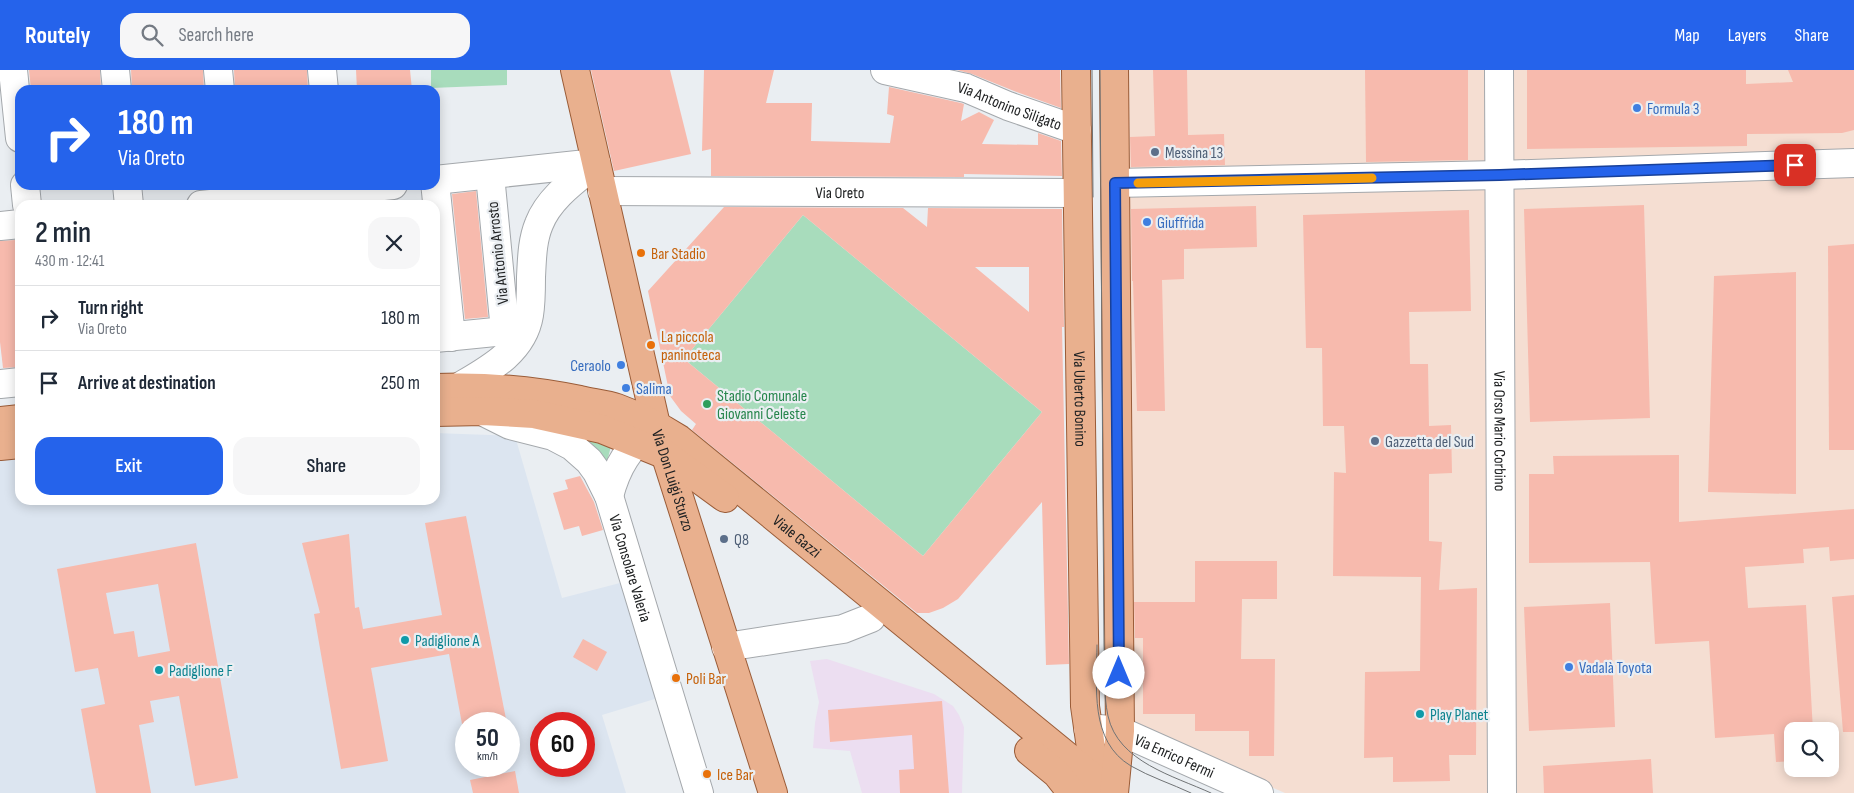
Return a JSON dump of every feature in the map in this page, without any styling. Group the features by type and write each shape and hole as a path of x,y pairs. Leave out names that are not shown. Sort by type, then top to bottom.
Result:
{"main road":[{"path":"575,70 596,163"},
{"name":"Via Uberto Bonino","path":"1076,70 1086,706 1088,728 1107,785"},
{"path":"1107,785 1120,731 1114,70"},
{"name":"Via Don Luigi Sturzo","path":"596,163 656,425 773,793"},
{"name":"Viale Gazzi","path":"447,388 533,392 616,408 656,425 686,443 1032,728 1107,785"},
{"name":"Viale Gazzi","path":"440,412 483,411 534,414 562,419 602,429 666,456 736,507 871,618 1065,784 1107,785"},
{"path":"0,421 15,420"},
{"path":"0,446 15,444"},
{"path":"1032,728 1058,733 1088,728"}],"street":[{"path":"13,70 15,89"},
{"path":"115,70 116,85"},
{"path":"218,70 220,85"},
{"path":"322,70 324,85"},
{"name":"Via Antonino Siligato","path":"885,70 966,88 1008,106 1076,130"},
{"name":"Via Orso Mario Corbino","path":"1499,70 1502,793"},
{"path":"440,180 596,163"},
{"path":"447,388 502,360 520,341 529,316 533,245 539,223 551,205 567,187 596,163"},
{"path":"1115,183 1500,175 1854,163"},
{"name":"Via Antonio Arrosto","path":"443,338 505,331 490,175"},
{"path":"231,197 334,194 360,190"},
{"name":"Via Oreto","path":"602,191 1078,193"},
{"path":"0,226 15,224"},
{"path":"440,279 443,338"},
{"path":"0,384 15,382"},
{"name":"Via Consolare Valeria","path":"483,411 510,425 553,436 572,446 598,472 609,496 699,793"},
{"path":"609,496 618,469 635,442 656,425"},
{"path":"726,647 843,629 871,618"},
{"name":"Via Enrico Fermi","path":"1088,728 1120,731 1259,793"}],"shaded area":[{"path":"1110,70 1854,70 1854,793 1285,793 1135,728 1114,713"},
{"path":"440,433 515,436 562,598 620,583 658,698 602,715 626,793 0,793 0,460 15,459 15,505 440,505"},
{"path":"827,659 934,694 953,706 964,727 962,793 862,793 850,751 813,748 819,702 810,661"}],"green space":[{"path":"431,70 507,70 507,85 440,88 440,85 431,85"},
{"path":"803,215 1042,412 923,556 684,359"},
{"path":"586,439 611,446 607,462"}],"building":[{"path":"29,70 100,70 101,85 30,85"},
{"path":"131,70 203,70 204,85 132,85"},
{"path":"234,70 307,70 308,85 235,85"},
{"path":"356,70 410,70 412,85 357,85"},
{"path":"591,70 670,70 691,154 614,171"},
{"path":"704,70 774,70 766,103 812,103 811,141 890,143 894,116 887,114 889,87 961,103 964,104 961,121 979,112 994,120 982,144 1038,145 1038,133 1061,141 1062,176 964,174 964,177 711,176 711,149 702,151"},
{"path":"957,70 1060,70 1061,108 972,74"},
{"path":"1153,70 1187,70 1188,135 1224,134 1225,165 1131,167 1130,137 1155,136"},
{"path":"1365,70 1468,70 1468,160 1366,162"},
{"name":"Formula 3","path":"1527,70 1746,70 1746,84 1793,82 1788,70 1854,70 1854,130 1842,133 1747,134 1747,146 1527,149"},
{"path":"476,191 488,317 465,319 452,194"},
{"path":"1644,205 1650,418 1530,422 1524,209"},
{"path":"1256,206 1257,247 1184,249 1184,279 1162,280 1165,411 1137,411 1131,209"},
{"name":"Stadio Comunale Giovanni Celeste","path":"724,207 903,208 927,227 928,208 1062,209 1064,327 1062,327 1069,664 1046,665 1042,502 958,599 943,608 929,613 917,613 692,430 696,424 681,411 670,396 648,291","holes":["803,215 1042,412 923,556 684,359","975,267 1029,267 1029,312"]},
{"path":"1469,210 1471,311 1409,312 1410,364 1428,364 1429,426 1451,425 1452,473 1429,474 1429,541 1442,542 1439,590 1477,588 1476,755 1449,755 1450,781 1393,782 1393,757 1364,758 1365,672 1420,671 1421,577 1333,576 1334,472 1346,473 1344,426 1323,426 1322,348 1306,348 1303,215"},
{"path":"15,240 15,367 3,368 0,342 0,241"},
{"path":"1854,244 1854,450 1829,450 1828,246"},
{"path":"1796,272 1796,494 1708,492 1714,276"},
{"path":"1679,455 1679,522 1854,509 1854,559 1830,561 1829,547 1803,549 1804,563 1745,567 1748,608 1806,605 1812,722 1784,722 1784,762 1776,762 1774,734 1715,738 1709,641 1655,644 1650,562 1529,563 1529,474 1554,474 1553,456"},
{"path":"580,476 594,502 603,530 582,536 579,526 564,530 553,493 568,489 565,480"},
{"name":"Padiglione A","path":"466,516 505,712 460,712 449,654 371,668 388,761 341,769 314,614 320,613 302,543 349,534 355,608 359,607 363,629 442,615 425,523"},
{"name":"Padiglione F","path":"196,543 238,778 195,786 179,696 150,701 154,722 139,725 151,793 96,793 81,709 105,704 98,668 75,672 57,569","holes":["158,584 170,651 138,657 134,631 114,634 106,593"]},
{"path":"1195,561 1277,561 1277,599 1242,599 1241,659 1275,659 1274,756 1249,756 1249,731 1195,731 1195,714 1143,714 1143,638 1135,638 1134,602 1195,602"},
{"path":"1854,595 1854,732 1843,732 1832,597"},
{"name":"Vadalà Toyota","path":"1610,603 1615,727 1529,731 1524,607"},
{"path":"583,639 607,652 597,671 573,657"},
{"path":"942,701 949,793 900,793 899,770 914,769 912,735 830,742 828,710"},
{"path":"1651,759 1653,793 1544,793 1543,766"},
{"path":"485,777 516,777 519,793 473,793 470,780"}],"tram line":[{"path":"1092,70 1093,197"},
{"path":"1100,70 1106,707 1114,732 1123,745 1135,756 1165,773 1211,793"},
{"path":"1097,645 1098,712 1108,742 1117,755 1131,766 1191,793"}],"slow traffic":[{"path":"1138,183 1372,178"}],"place":[{"name":"Formula 3","path":"1637,108"},
{"name":"Messina 13","path":"1155,152"},
{"name":"Giuffrida","path":"1147,222"},
{"name":"Bar Stadio","path":"641,253"},
{"name":"La piccola paninoteca","path":"651,345"},
{"name":"Ceraolo","path":"621,365"},
{"name":"Salima","path":"626,388"},
{"name":"Stadio Comunale Giovanni Celeste","path":"707,404"},
{"name":"Gazzetta del Sud","path":"1375,441"},
{"name":"Q8","path":"724,539"},
{"name":"Padiglione A","path":"405,640"},
{"name":"Vadalà Toyota","path":"1569,667"},
{"name":"Padiglione F","path":"159,670"},
{"name":"Poli Bar","path":"676,678"},
{"name":"Play Planet","path":"1420,714"},
{"name":"Ice Bar","path":"707,774"}],"route":[{"path":"1119,673 1115,183 1500,175 1795,165"}]}
